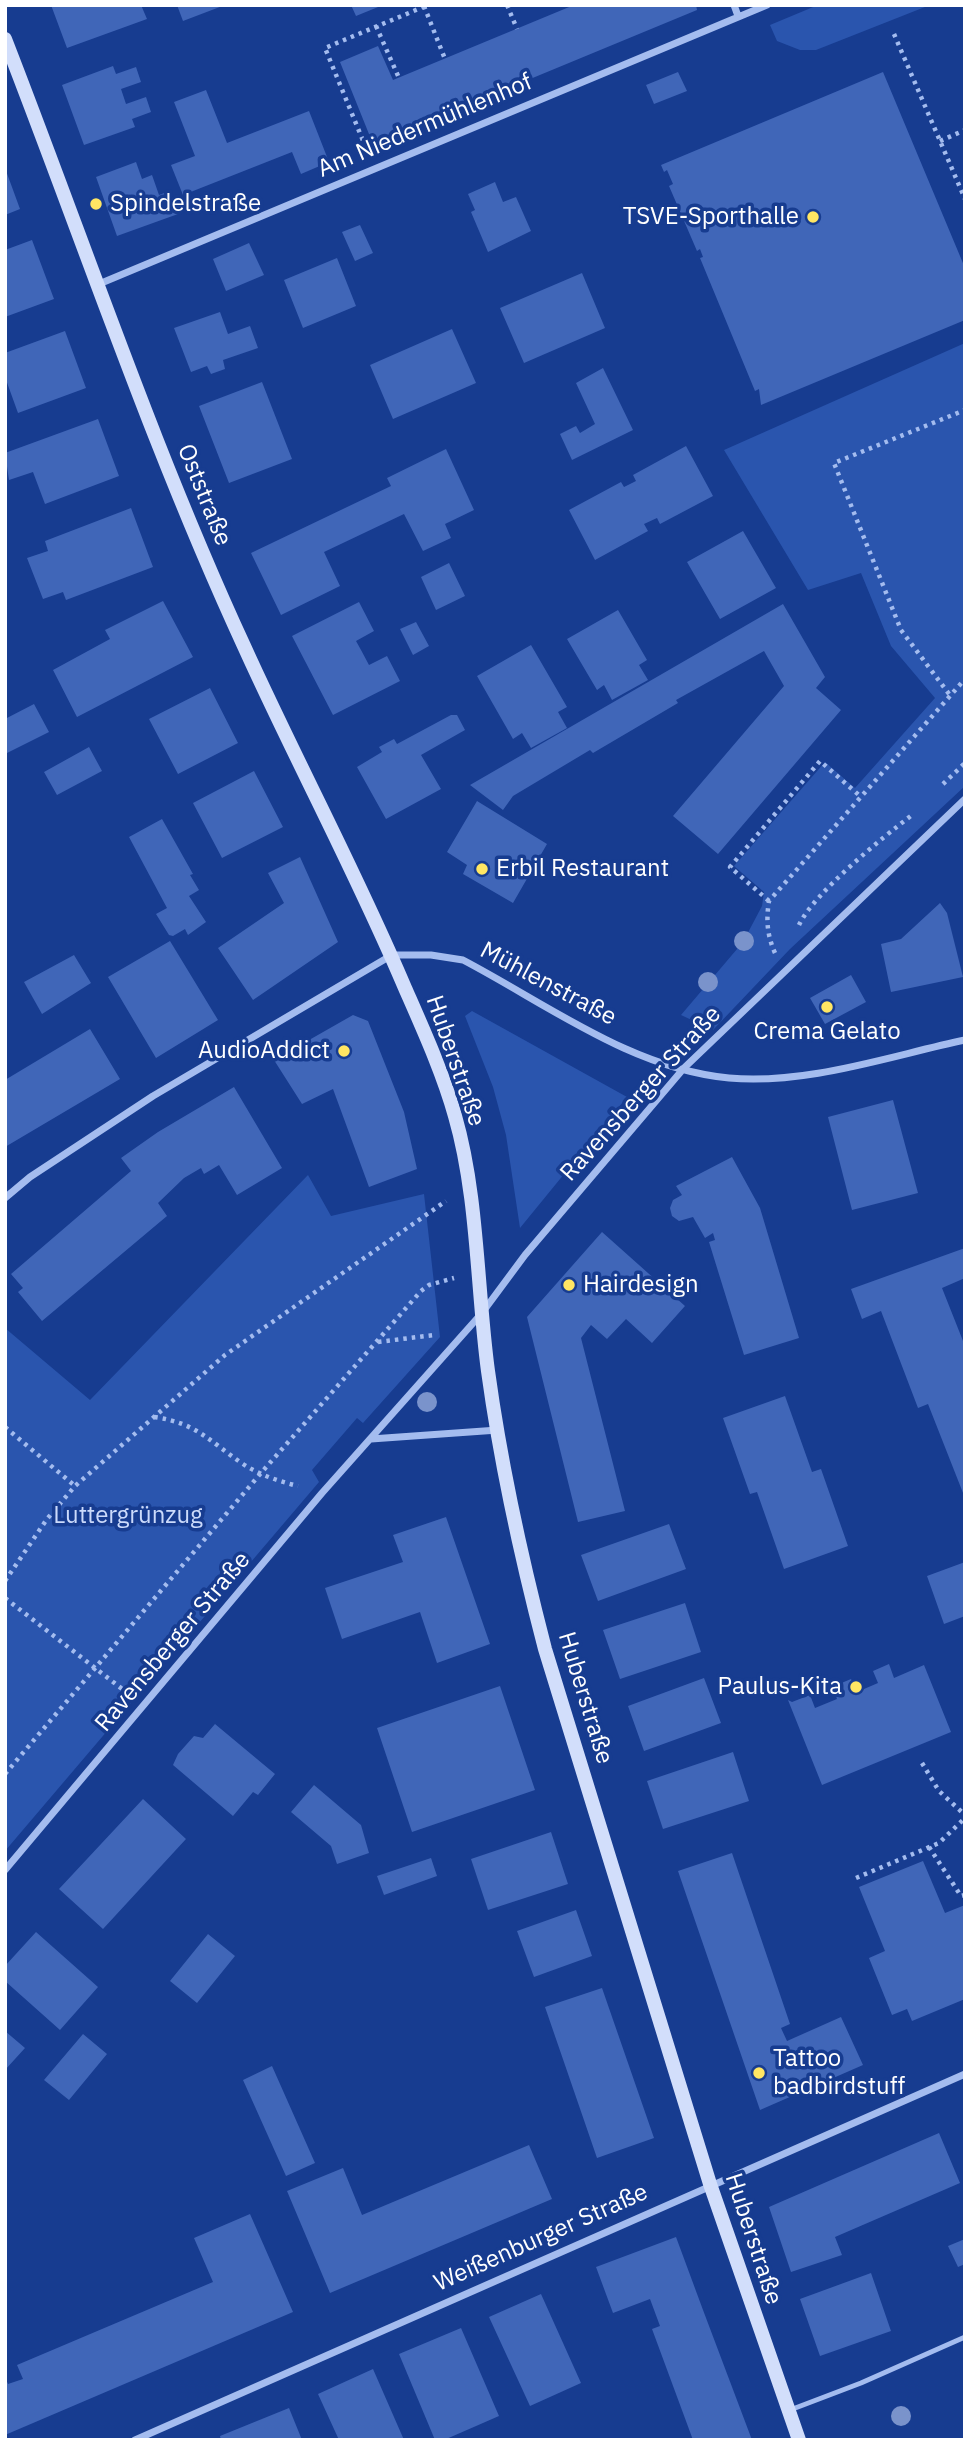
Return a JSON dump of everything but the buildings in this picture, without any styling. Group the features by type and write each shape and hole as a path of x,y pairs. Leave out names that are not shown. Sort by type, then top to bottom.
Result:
{"street":[{"path":"734,5 738,16"},
{"name":"Am Niedermühlenhof","path":"99,284 766,5"},
{"name":"Oststraße","path":"5,39 191,528 245,649 334,828 391,955"},
{"name":"Ravensberger Straße","path":"5,1870 322,1493 482,1313 525,1255 684,1068 782,971 965,799"},
{"path":"5,1198 30,1177 153,1096 391,955"},
{"name":"Mühlenstraße","path":"391,955 431,955 463,960 643,1056 728,1078 808,1074 965,1040"},
{"name":"Huberstraße","path":"391,955 456,1117 508,1498 545,1649 710,2184 799,2440"},
{"path":"370,1439 498,1430"},
{"name":"Weißenburger Straße","path":"135,2440 710,2184 965,2074"}],"lane":[{"path":"788,2411 861,2383 965,2337"}],"path":[{"path":"507,5 517,29"},
{"path":"375,169 325,48 425,6 445,59"},
{"path":"376,26 399,78"},
{"path":"894,34 965,199"},
{"path":"940,141 965,130"},
{"path":"949,694 901,631 834,463 965,410"},
{"path":"782,971 769,939 766,918 769,901 965,679"},
{"path":"769,901 730,867 820,761 860,796"},
{"path":"938,789 965,763"},
{"path":"798,956 793,938 802,918 876,843 921,806"},
{"path":"5,1581 47,1519 75,1486 153,1416 225,1355 412,1222 467,1187"},
{"path":"5,1774 261,1473 429,1285 478,1272"},
{"path":"378,1342 431,1335 459,1338"},
{"path":"153,1416 193,1426 237,1459 261,1473 322,1493"},
{"path":"5,1427 75,1486"},
{"path":"5,1598 145,1706"},
{"path":"856,1878 939,1843 964,1813 939,1791 922,1763"},
{"path":"929,1847 961,1896 965,1895"}],"green space":[{"path":"818,5 930,5 816,50 800,50 777,41 770,25"},
{"path":"965,343 965,786 790,949 713,1030 681,1015 743,942 762,906 764,892 734,866 825,762 855,788 935,698 891,646 861,573 808,590 724,450"},
{"path":"472,1011 627,1097 520,1228 506,1135 493,1087 465,1016"},
{"name":"Luttergrünzug","path":"308,1175 331,1216 424,1194 440,1337 363,1423 357,1418 312,1470 319,1482 5,1851 5,1328 90,1400"}],"place":[{"name":"Spindelstraße","path":"96,204"},
{"name":"TSVE-Sporthalle","path":"813,217"},
{"name":"Erbil Restaurant","path":"482,869"},
{"name":"Crema Gelato","path":"827,1007"},
{"name":"AudioAddict","path":"344,1051"},
{"name":"Hairdesign","path":"569,1285"},
{"name":"Paulus-Kita","path":"856,1687"},
{"name":"Tattoo badbirdstuff","path":"759,2073"}]}
